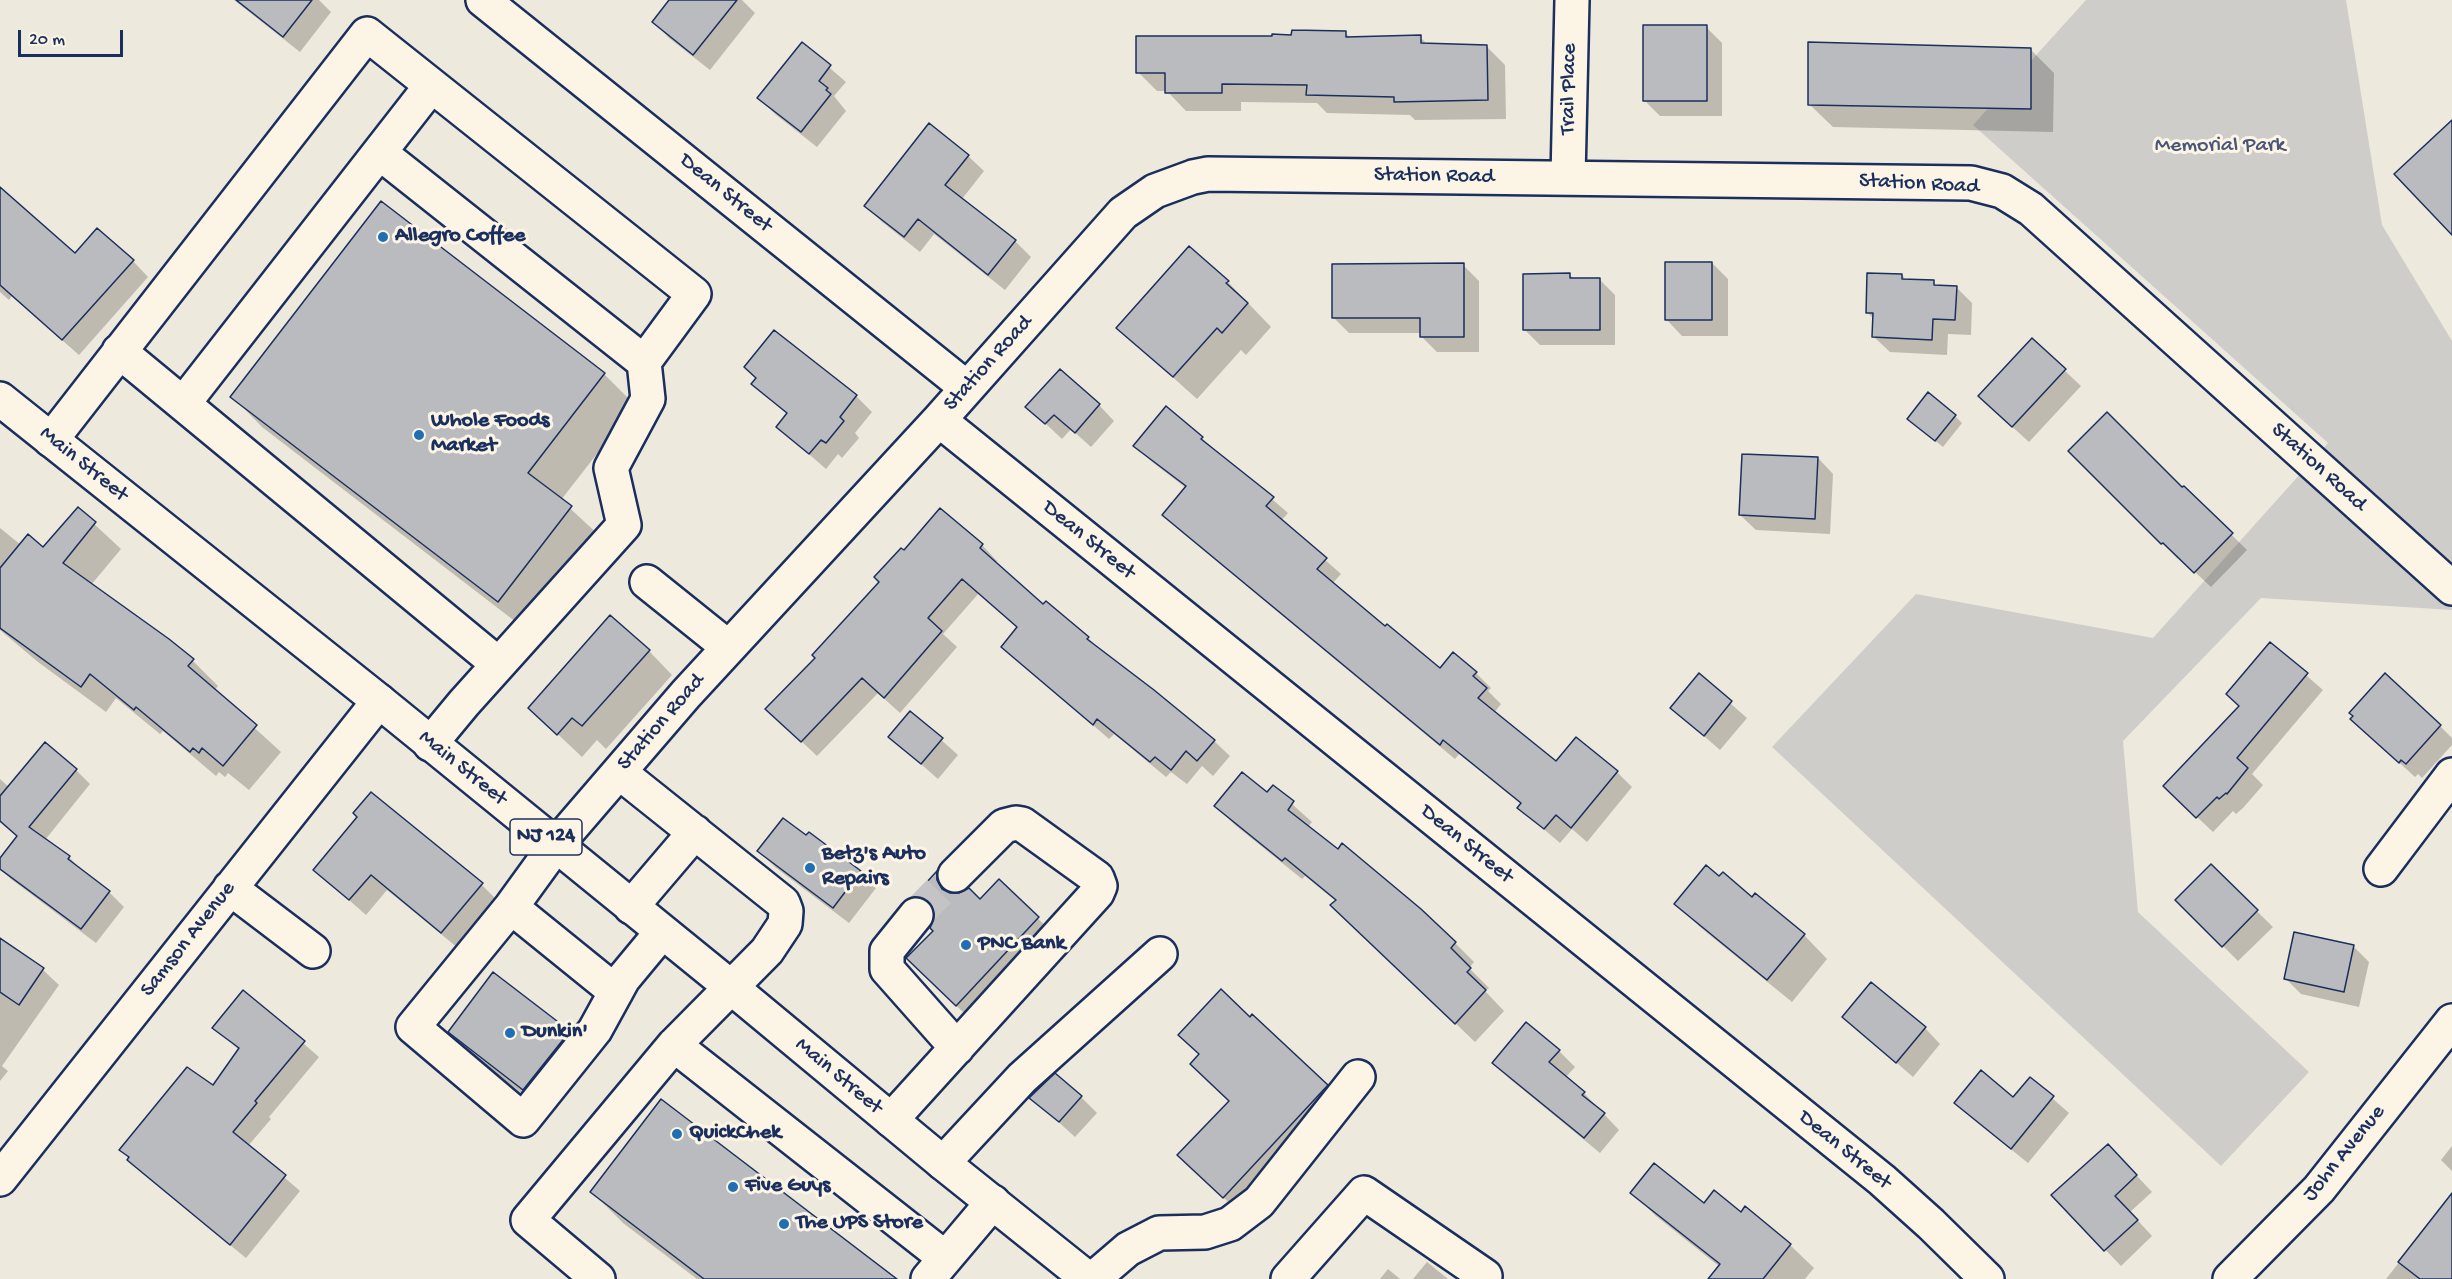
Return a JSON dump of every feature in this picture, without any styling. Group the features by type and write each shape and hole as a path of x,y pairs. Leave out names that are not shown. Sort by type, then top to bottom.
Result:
{"street":[{"name":"Dean Street","path":"483,0 968,388"},
{"name":"Trail Place","path":"1568,178 1572,0"},
{"path":"51,440 367,34 694,294 644,362 648,399 611,468 624,525 498,664 430,744"},
{"path":"183,404 431,86"},
{"path":"380,153 644,362"},
{"name":"Station Road","path":"616,992 596,1030 523,1120 413,1027 510,907 556,845 728,647 939,420 1123,213 1155,191 1193,177 1208,174 1971,183 2002,191 2031,209 2452,588"},
{"path":"119,351 498,664"},
{"name":"Main Street","path":"0,399 379,701 943,1163 1090,1279"},
{"name":"Dean Street","path":"939,420 1882,1180 1987,1279"},
{"path":"647,582 728,647"},
{"name":"Samson Avenue","path":"0,1179 379,701"},
{"path":"598,1279 528,1220 674,1045 767,951 785,924 786,911 783,903 619,772"},
{"path":"2381,869 2452,775"},
{"path":"891,1120 1097,893 1100,886 1097,878 1022,824 1016,823 1004,826 955,875"},
{"path":"631,907 694,832"},
{"path":"231,888 313,951"},
{"path":"510,907 616,992 623,979 662,932"},
{"path":"916,915 886,951 887,969 957,1048"},
{"path":"943,1163 1022,1078 1160,954"},
{"name":"John Avenue","path":"2230,1279 2319,1189 2452,1021"},
{"path":"674,1045 936,1268 993,1202"},
{"path":"1090,1279 1128,1249 1159,1233 1205,1232 1230,1224 1258,1202 1358,1077"},
{"path":"1288,1279 1364,1194 1485,1276"}],"green space":[{"name":"Memorial Park","path":"2086,0 2346,0 2382,225 2452,341 2452,610 2261,598 2123,741 2138,912 2309,1072 2221,1166 1772,747 1916,594 2153,638 2328,443 1973,125"}],"building":[{"path":"236,0 312,0 283,37"},
{"path":"669,0 737,0 693,55 652,22"},
{"path":"1643,25 1707,25 1707,101 1643,101"},
{"path":"1292,30 1346,31 1346,37 1421,35 1421,43 1487,45 1488,100 1394,102 1394,97 1306,95 1307,85 1222,84 1222,93 1165,93 1165,73 1136,73 1136,36 1272,36 1272,34 1291,35"},
{"path":"802,42 831,65 819,81 828,88 826,90 831,94 801,132 757,98"},
{"path":"1808,42 2031,48 2031,109 1808,105"},
{"path":"2452,120 2452,235 2394,174"},
{"path":"929,123 969,155 945,185 1016,240 988,275 918,219 904,237 864,206"},
{"path":"0,187 75,253 97,228 134,260 62,340 0,285"},
{"name":"Whole Foods Market","path":"381,201 605,373 528,473 572,506 498,602 230,397"},
{"path":"1189,246 1229,281 1226,283 1248,303 1222,333 1217,328 1173,377 1116,328"},
{"path":"1665,262 1712,262 1712,320 1665,320"},
{"path":"1464,263 1464,337 1420,337 1420,318 1332,318 1332,264"},
{"path":"1570,273 1570,278 1600,278 1600,330 1523,330 1523,274"},
{"path":"1867,273 1902,274 1902,279 1934,280 1934,285 1957,286 1955,320 1933,319 1932,340 1872,337 1873,313 1866,313"},
{"path":"774,330 857,395 840,417 844,421 826,443 821,440 809,454 776,427 787,413 751,384 756,378 744,367"},
{"path":"2032,338 2066,369 2012,427 1978,396"},
{"path":"1060,369 1100,404 1075,433 1054,415 1045,424 1025,407"},
{"path":"1928,392 1956,415 1935,441 1907,419"},
{"path":"1166,406 1203,437 1201,439 1274,497 1266,506 1327,558 1317,569 1385,626 1387,624 1440,668 1453,652 1477,672 1473,676 1487,688 1478,698 1556,761 1576,737 1618,771 1571,828 1556,815 1544,829 1517,808 1521,803 1443,740 1440,745 1162,515 1186,486 1133,446"},
{"path":"2107,412 2182,487 2184,486 2233,533 2194,573 2163,543 2161,544 2068,451"},
{"path":"1742,454 1818,457 1815,519 1739,515"},
{"path":"78,507 96,522 63,563 194,659 188,666 257,725 223,766 202,748 199,753 193,748 190,752 136,707 134,710 90,674 81,687 0,628 0,568 28,534 43,547"},
{"path":"940,508 983,544 980,548 1043,604 1046,601 1089,637 1087,639 1215,740 1197,761 1186,751 1171,770 1155,757 1150,762 1097,719 1093,725 1001,647 1017,627 962,579 928,618 942,631 884,698 862,678 801,742 765,709 815,658 812,655 879,582 874,577 901,548 904,550"},
{"path":"610,615 650,650 582,726 572,718 557,735 528,708"},
{"path":"2270,642 2308,673 2237,758 2248,768 2227,794 2219,799 2217,797 2196,818 2163,786 2239,706 2226,694"},
{"path":"1699,673 1732,701 1704,736 1670,708"},
{"path":"2385,673 2441,725 2406,764 2401,760 2399,763 2350,719 2353,716 2349,713"},
{"path":"910,711 943,738 921,764 888,737"},
{"path":"45,742 77,769 29,827 70,856 68,859 110,891 81,929 0,869 0,858 17,836 0,821 0,796"},
{"path":"1242,772 1267,792 1273,785 1294,801 1288,810 1338,849 1342,843 1421,909 1456,942 1451,948 1471,968 1467,972 1486,990 1455,1024 1330,905 1336,900 1285,858 1282,861 1214,806"},
{"path":"371,792 483,883 441,933 371,875 349,900 313,870 357,817 353,813"},
{"path":"783,818 806,835 809,832 861,871 833,908 757,851"},
{"path":"2211,864 2258,910 2222,947 2175,900"},
{"path":"1706,865 1719,876 1723,872 1752,897 1755,893 1805,934 1767,980 1674,904"},
{"name":"PNC Bank","path":"937,871 937,880 942,889 950,893 959,893 969,888 980,899 999,879 1039,917 956,1006 906,958 933,931 930,928 934,918 933,908 927,900 913,897"},
{"path":"2294,932 2354,945 2344,992 2284,979"},
{"path":"0,938 44,968 19,1005 0,992"},
{"name":"Dunkin'","path":"493,972 570,1031 523,1090 448,1032"},
{"path":"1871,982 1926,1027 1896,1063 1842,1017"},
{"path":"1221,989 1250,1017 1252,1014 1328,1085 1223,1198 1177,1155 1229,1101 1190,1064 1199,1054 1178,1035"},
{"path":"243,990 305,1041 255,1101 257,1103 233,1132 286,1175 230,1245 127,1160 129,1157 119,1150 187,1067 213,1085 239,1048 212,1028"},
{"path":"1526,1022 1560,1050 1549,1062 1585,1092 1582,1095 1605,1113 1584,1138 1492,1063"},
{"path":"1981,1070 2013,1097 2030,1077 2054,1096 2011,1149 1954,1103"},
{"path":"1055,1073 1082,1096 1059,1122 1029,1098"},
{"path":"661,1099 897,1279 704,1279 590,1192"},
{"path":"2108,1144 2137,1175 2115,1196 2138,1220 2104,1251 2051,1195"},
{"path":"1654,1163 1704,1203 1714,1190 1741,1212 1745,1206 1791,1244 1763,1279 1708,1279 1720,1264 1630,1193"},
{"path":"2452,1193 2452,1279 2420,1279 2398,1262"}],"tunnel":[{"path":"916,915 955,875"}],"place":[{"name":"Allegro Coffee","path":"383,237"},
{"name":"Whole Foods Market","path":"419,435"},
{"name":"Betz's Auto Repairs","path":"810,868"},
{"name":"PNC Bank","path":"966,945"},
{"name":"Dunkin'","path":"510,1033"},
{"name":"QuickChek","path":"677,1134"},
{"name":"Five Guys","path":"733,1187"},
{"name":"The UPS Store","path":"784,1224"}]}
